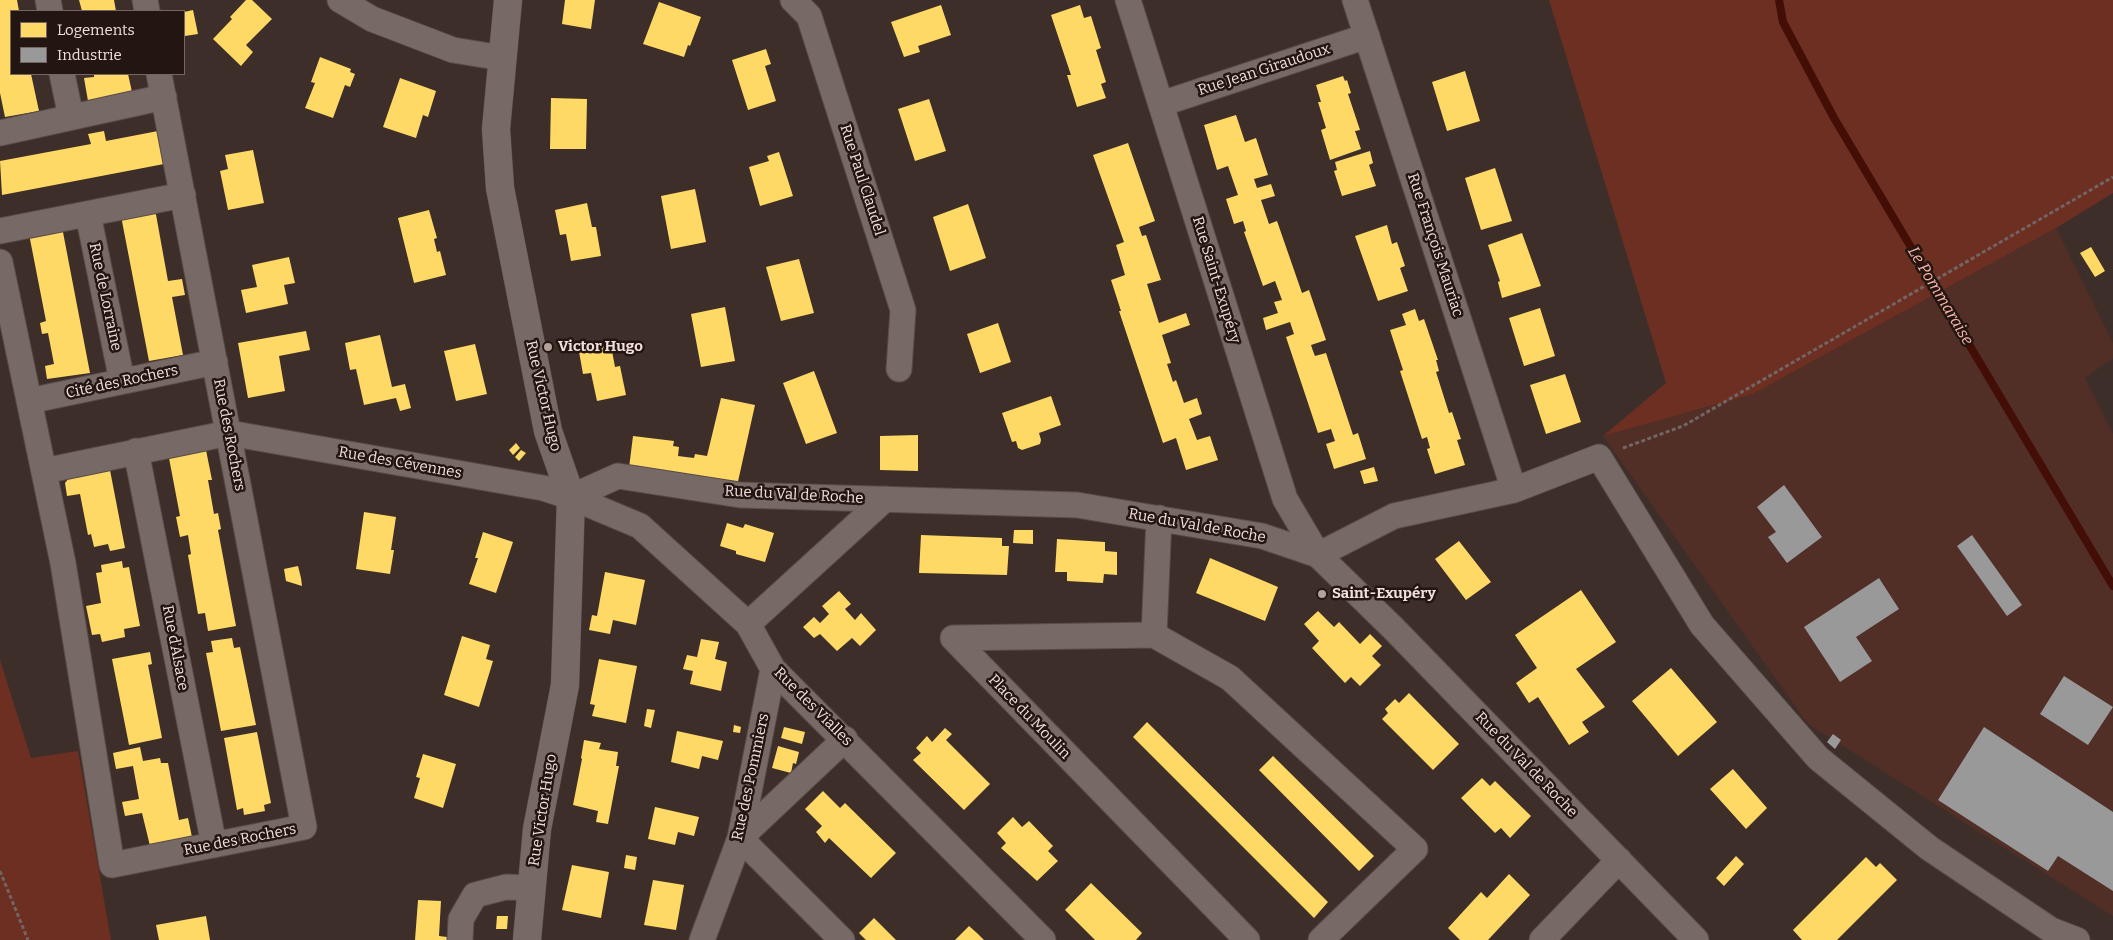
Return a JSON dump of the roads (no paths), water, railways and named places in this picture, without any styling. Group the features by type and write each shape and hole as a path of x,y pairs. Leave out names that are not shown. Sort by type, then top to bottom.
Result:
{"street":[{"path":"340,0 372,19 453,50 502,58"},
{"name":"Rue Victor Hugo","path":"508,0 496,129 500,188 548,431 571,497 565,685 537,829 526,940"},
{"name":"Rue Paul Claudel","path":"793,0 810,16 903,310 899,369"},
{"name":"Rue Saint-Exupéry","path":"1128,0 1285,499 1318,555"},
{"name":"Rue François Mauriac","path":"1355,0 1514,490"},
{"name":"Rue Jean Giraudoux","path":"1161,104 1367,36"},
{"path":"62,75 71,117"},
{"path":"0,133 71,117 162,86"},
{"name":"Rue des Rochers","path":"0,262 63,563 112,865 304,827 162,86"},
{"path":"0,231 183,195"},
{"name":"Rue de Lorraine","path":"88,214 122,381"},
{"name":"Cité des Rochers","path":"29,402 215,362"},
{"path":"44,470 229,433"},
{"name":"Rue des Cévennes","path":"229,433 543,488 571,497"},
{"name":"Rue d'Alsace","path":"136,451 214,845"},
{"path":"1318,555 1394,516 1514,490 1599,457 1702,625 1818,758 1929,848 2052,930 2077,940"},
{"name":"Rue du Val de Roche","path":"571,497 618,476 740,496 1077,505 1262,536 1318,555 1393,628 1696,940"},
{"name":"Rue des Vialles","path":"571,497 640,526 748,624 773,668 1044,940"},
{"path":"748,624 886,499"},
{"path":"1159,518 1154,635 1230,678 1415,849 1321,940"},
{"name":"Place du Moulin","path":"1154,635 952,638 1246,940"},
{"name":"Rue des Pommiers","path":"702,940 740,838 773,668"},
{"path":"842,940 740,838 844,739"},
{"path":"1542,940 1619,860"},
{"path":"460,940 461,920 475,895 506,887 532,888"}],"waterway":[{"name":"Le Pommaraise","path":"1779,0 1783,22 1834,118 2113,586"}],"place":[{"name":"Victor Hugo","path":"548,347"},
{"name":"Saint-Exupéry","path":"1322,594"}]}
